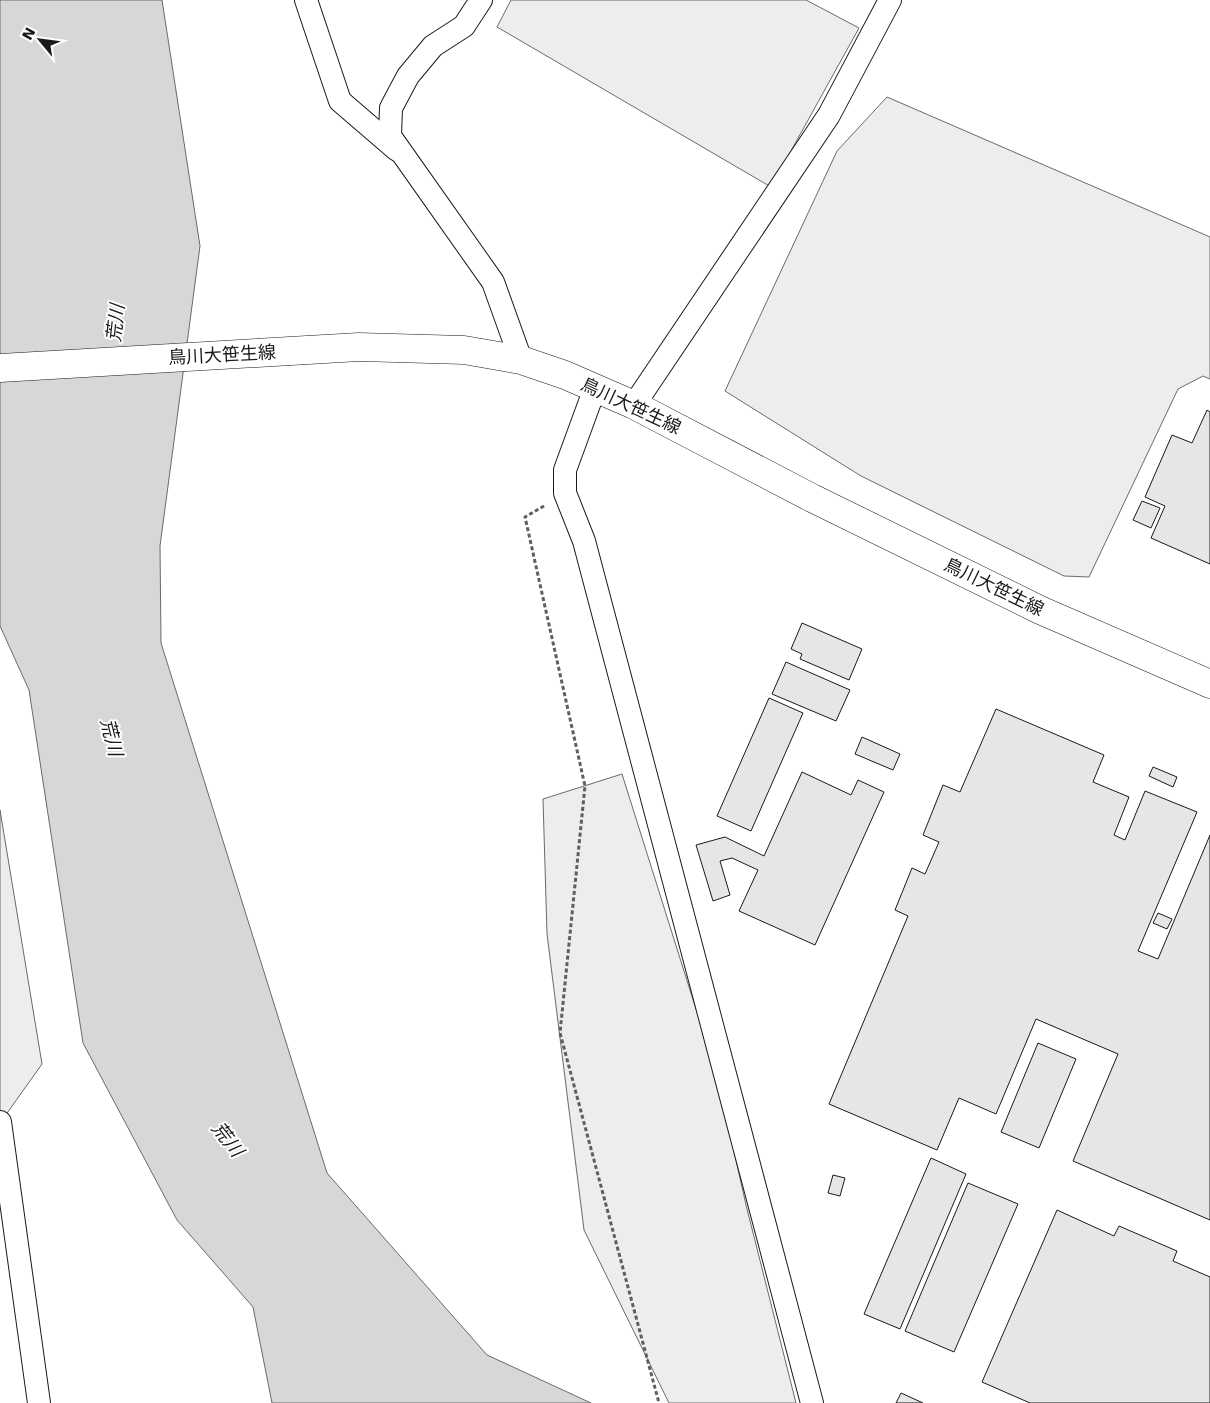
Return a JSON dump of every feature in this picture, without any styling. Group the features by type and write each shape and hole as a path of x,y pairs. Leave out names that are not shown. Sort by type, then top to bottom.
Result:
{"street":[{"path":"306,0 340,101 401,153"},
{"path":"481,0 464,26 433,46 408,76 391,108 390,136 493,282 522,360"},
{"path":"634,405 829,115 890,0"},
{"name":"鳥川大笹生線","path":"0,368 358,347 464,350 522,360 565,375 634,405 812,498 1022,601 1210,684"},
{"path":"595,388 565,470 565,493 587,550 812,1403"},
{"path":"0,1122 39,1403"}],"path":[{"path":"565,493 525,518 585,786 560,1033 659,1403"}],"shaded area":[{"path":"511,0 806,0 859,28 771,187 497,27"},
{"path":"887,97 1210,237 1210,379 1203,376 1178,389 1089,577 1064,576 861,476 725,391 837,151"},
{"path":"622,774 718,1079 746,1205 796,1403 669,1403 584,1230 547,934 543,799"},
{"path":"0,810 42,1064 0,1123"}],"water":[{"name":"荒川","path":"0,0 162,0 200,246 160,546 161,643 327,1173 487,1355 591,1403 272,1403 253,1307 177,1220 83,1043 29,690 0,626"}],"building":[{"path":"1207,410 1210,412 1210,564 1151,538 1165,506 1145,497 1172,435 1192,443"},
{"path":"1142,501 1160,508 1151,528 1133,520"},
{"path":"802,623 862,649 849,680 800,659 802,654 791,649"},
{"path":"786,662 850,690 836,721 772,694"},
{"path":"769,698 803,713 751,831 717,816"},
{"path":"996,709 1104,755 1093,782 1129,797 1114,835 1125,840 1145,791 1197,812 1138,951 1158,959 1210,835 1210,1220 1073,1161 1118,1054 1036,1019 996,1114 959,1098 937,1150 829,1104 908,916 895,910 912,868 925,874 939,842 923,835 943,785 960,792"},
{"path":"862,737 900,754 893,770 855,754"},
{"path":"1153,767 1177,777 1173,787 1149,776"},
{"path":"802,772 851,795 858,780 884,792 815,945 739,911 758,870 732,858 720,861 730,895 713,901 696,845 725,837 764,856"},
{"path":"1158,913 1172,919 1167,929 1153,923"},
{"path":"1038,1043 1076,1059 1039,1148 1001,1132"},
{"path":"931,1158 966,1174 900,1329 864,1314"},
{"path":"833,1175 845,1178 840,1196 828,1193"},
{"path":"968,1183 1018,1204 954,1352 905,1331"},
{"path":"1057,1210 1114,1236 1119,1226 1177,1251 1173,1261 1210,1277 1210,1403 1030,1403 982,1382"},
{"path":"901,1393 923,1403 896,1403"}]}
